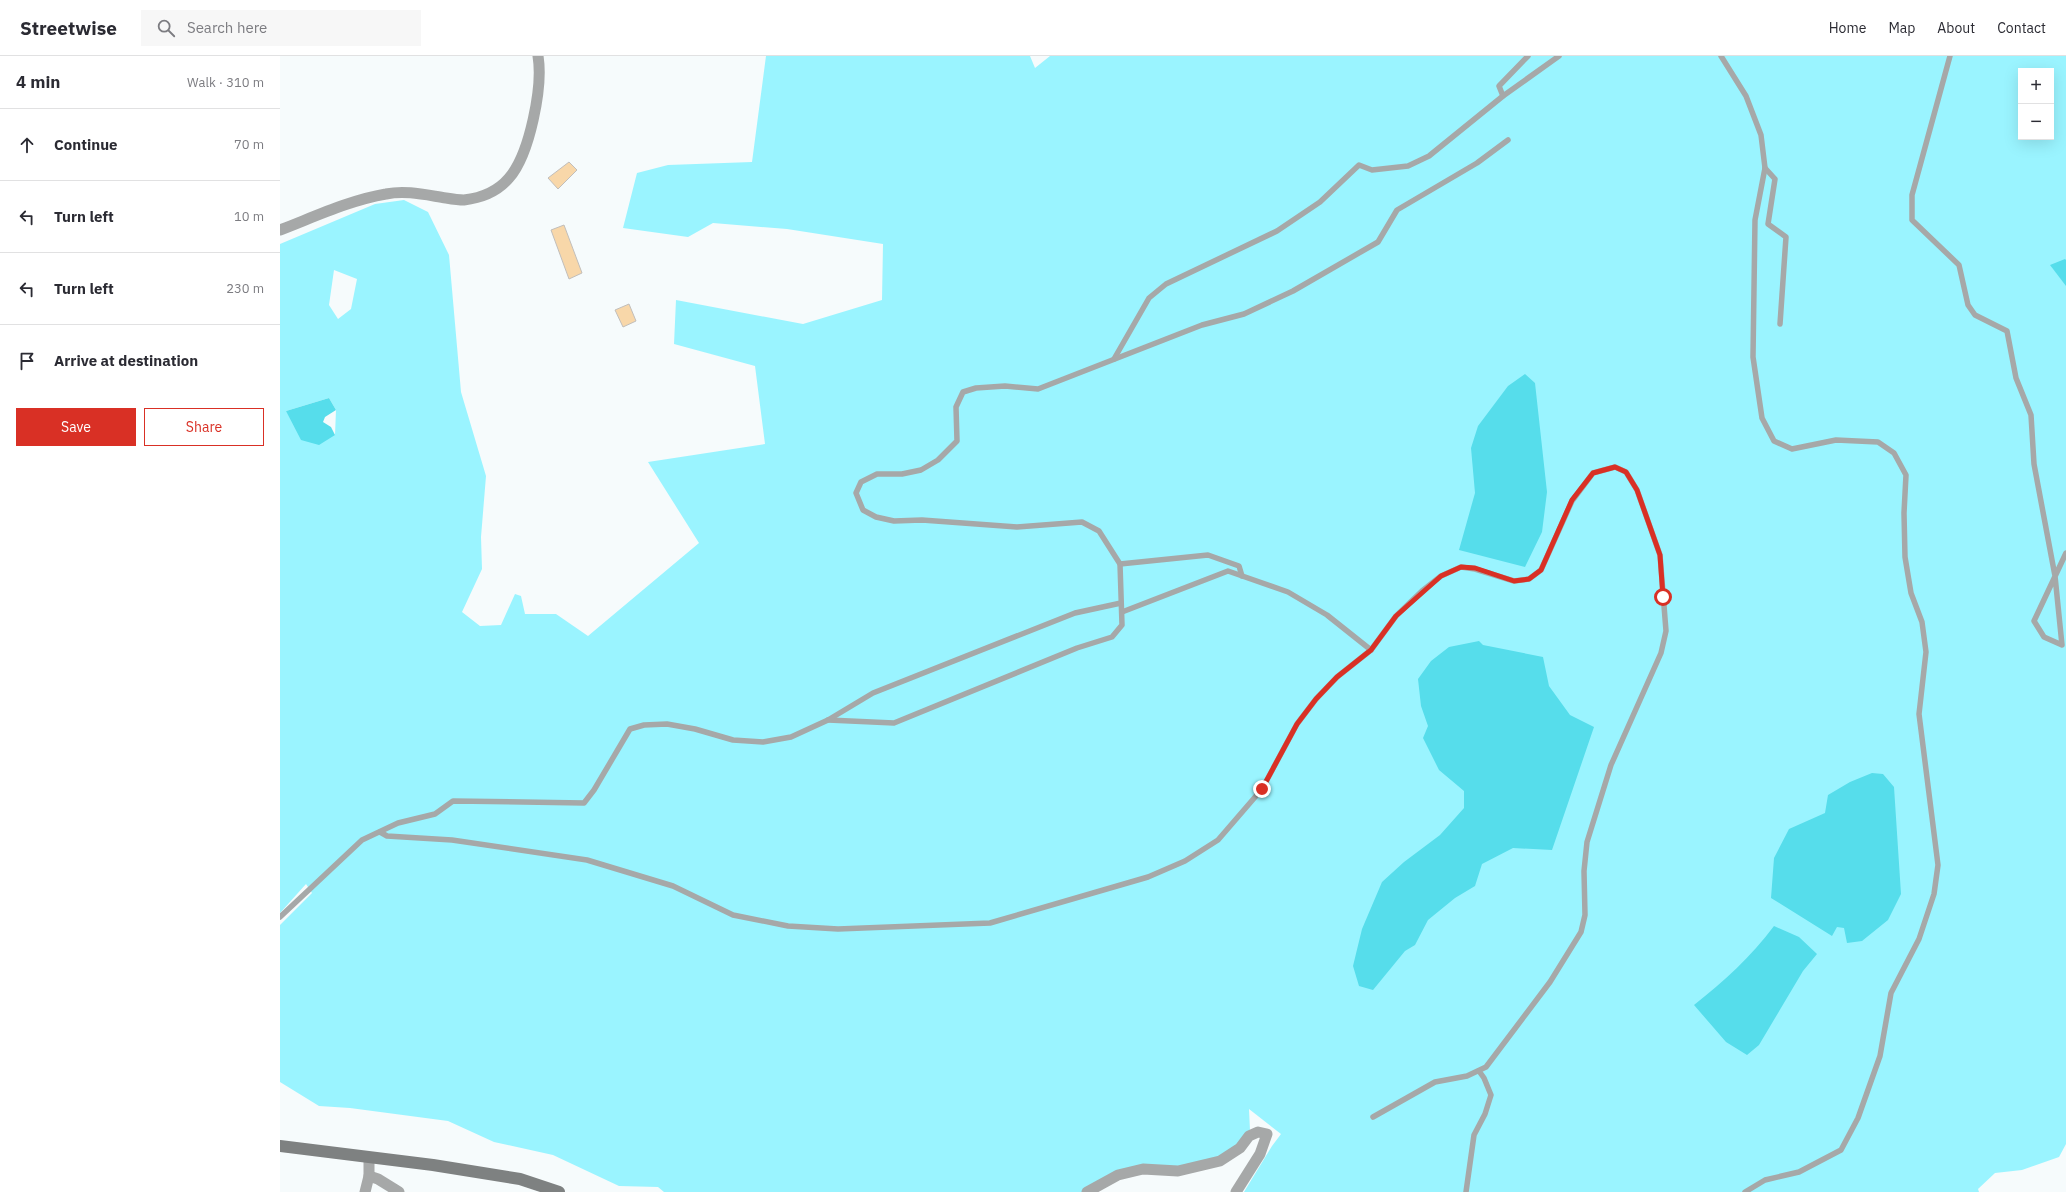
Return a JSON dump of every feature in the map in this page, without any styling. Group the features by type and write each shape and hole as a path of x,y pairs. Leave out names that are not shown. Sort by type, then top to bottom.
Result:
{"street":[{"path":"280,230 360,200 386,194 408,192 463,200 481,196 497,189 510,177 528,140 539,87 538,56"},
{"path":"1087,1192 1118,1176 1143,1169 1178,1172 1220,1161 1240,1148 1249,1136 1258,1132 1267,1134 1260,1154 1236,1192"},
{"path":"280,1146 434,1165 520,1179 559,1192"},
{"path":"365,1192 369,1176 369,1158"},
{"path":"369,1176 378,1179 399,1192"}],"lane":[{"path":"1503,96 1500,86 1528,56"},
{"path":"1114,359 1150,298 1166,284 1277,230 1320,202 1358,165 1372,170 1408,166 1429,156 1503,96 1559,56"},
{"path":"1721,56 1746,96 1761,135 1765,168 1755,220 1754,265 1753,357 1762,418 1774,441 1792,449 1836,440 1878,442 1894,452 1906,475 1904,512 1906,557 1911,593 1922,622 1926,652 1919,714 1938,865 1934,894 1920,939 1891,993 1880,1056 1858,1118 1841,1150 1799,1172 1765,1180 1745,1192"},
{"path":"1950,56 1912,195 1912,220 1959,265 1968,305 1975,315 2007,331 2016,378 2031,415 2034,464 2055,576 2062,645 2044,637 2034,621 2055,576 2066,553"},
{"path":"828,720 894,723 1077,648 1112,637 1122,625 1120,564 1099,531 1082,522 1017,527 922,520 894,521 876,518 863,510 856,493 861,482 877,474 902,474 921,470 938,460 957,441 956,407 964,392 976,388 1005,386 1038,389 1202,325 1244,314 1293,291 1378,242 1396,210 1477,163 1508,140"},
{"path":"1765,168 1776,179 1768,224 1786,237 1780,324"},
{"path":"380,832 386,836 452,840 587,860 673,886 733,915 788,926 838,929 990,923 1148,877 1185,861 1218,840 1262,789 1302,718 1337,677 1371,650 1396,616 1441,576 1461,567 1475,568 1514,581 1529,579 1541,570 1572,500 1593,473 1615,467 1626,472 1637,490 1660,555 1666,631 1661,654 1611,765 1587,842 1584,871 1585,915 1581,932 1550,982 1486,1067 1467,1076 1435,1082 1373,1117"},
{"path":"1120,564 1208,556 1239,566 1242,576"},
{"path":"1122,612 1228,571 1288,592 1327,615 1371,650"},
{"path":"280,916 362,840 398,823 435,814 453,801 584,803 594,790 630,729 644,725 667,724 695,729 733,740 763,742 791,737 828,720 880,691 1075,613 1121,603"},
{"path":"1466,1192 1474,1135 1485,1114 1491,1095 1484,1078 1479,1071"}],"shaded area":[{"path":"766,56 1030,56 1035,68 1050,56 2066,56 2066,1144 2059,1157 2022,1170 1995,1173 1978,1189 1979,1192 1244,1192 1281,1134 1249,1109 1250,1131 1221,1160 1177,1170 1143,1168 1082,1192 664,1192 658,1187 619,1186 553,1155 494,1142 448,1121 350,1108 319,1106 280,1082 280,925 312,893 306,884 280,913 280,244 375,204 404,200 428,212 449,255 461,392 486,476 481,537 482,569 462,612 480,626 501,625 515,594 521,596 525,614 556,614 588,636 699,543 648,462 765,444 755,366 674,344 676,300 803,324 882,300 883,244 787,229 713,223 688,237 623,228 637,173 668,165 752,162","holes":["334,270 357,279 351,309 338,319 329,305","329,398 336,410 335,435 286,411"]},
{"path":"2065,259 2066,260 2066,286 2050,265"},
{"path":"1525,374 1535,383 1547,492 1542,532 1525,567 1459,550 1475,493 1471,448 1478,426 1508,386"},
{"path":"329,398 336,410 325,417 323,422 331,427 335,435 319,445 301,440 286,411"},
{"path":"1479,641 1483,645 1543,657 1549,686 1570,715 1594,727 1552,850 1513,848 1482,864 1475,886 1455,898 1428,920 1415,945 1405,951 1373,990 1359,986 1353,966 1362,929 1382,882 1404,862 1440,835 1464,808 1464,791 1439,770 1423,738 1428,726 1421,706 1418,679 1431,661 1449,647"},
{"path":"1872,773 1883,774 1894,787 1901,894 1888,920 1862,941 1847,943 1844,928 1837,927 1832,936 1771,898 1774,858 1789,829 1825,813 1828,795 1850,782"},
{"path":"1774,926 1799,937 1817,954 1803,971 1759,1045 1747,1055 1726,1042 1694,1005 1737,968"}],"building":[{"path":"569,162 577,170 558,189 548,178"},
{"path":"564,225 582,273 569,279 551,230"},
{"path":"629,304 636,321 623,327 615,310"}],"route":[{"path":"1262,789 1297,724 1316,699 1337,677 1371,650 1396,616 1422,591 1441,576 1461,567 1475,568 1514,581 1529,579 1541,570 1572,500 1593,473 1615,467 1626,472 1637,490 1660,555 1663,597"}]}
